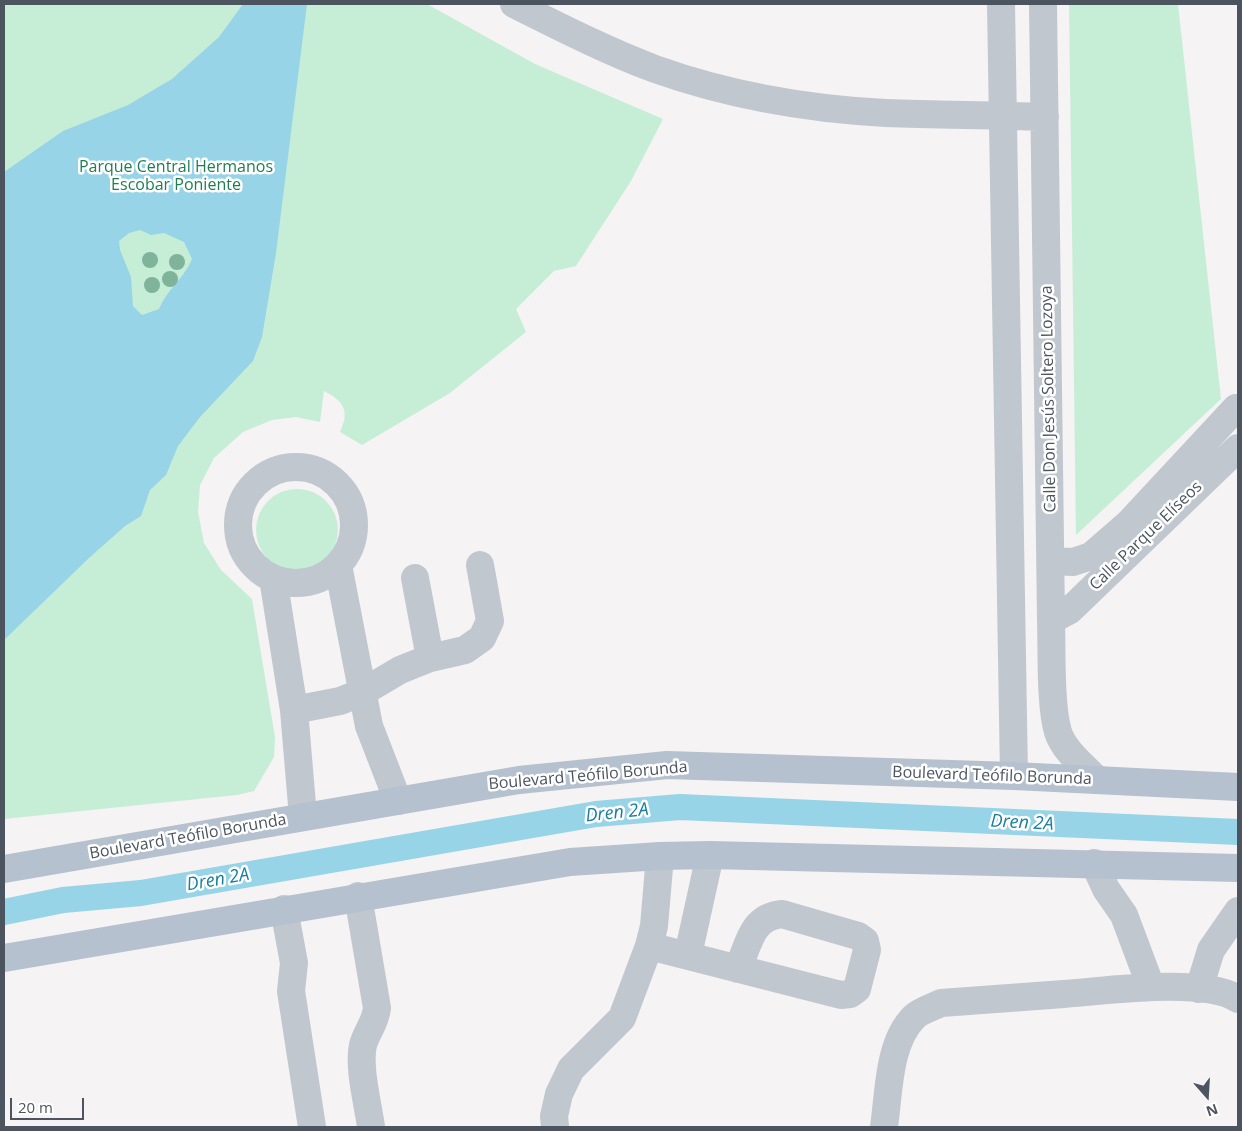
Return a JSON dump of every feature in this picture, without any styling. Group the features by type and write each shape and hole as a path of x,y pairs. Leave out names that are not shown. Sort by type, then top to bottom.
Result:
{"main road":[{"name":"Boulevard Teófilo Borunda","path":"4,869 518,780 667,766 1014,776 1238,786"},
{"path":"4,958 358,896 570,862 710,855 1238,868"}],"street":[{"path":"514,4 628,58 656,69 715,87 798,103 884,113 1045,117"},
{"path":"1001,4 1014,776"},
{"name":"Calle Don Jesús Soltero Lozoya","path":"1043,4 1051,610 1055,711 1058,733 1067,747 1097,780"},
{"name":"Calle Parque Elíseos","path":"1051,610 1070,610 1237,406"},
{"name":"Calle Parque Elíseos","path":"1051,561 1074,562 1091,556 1136,531 1238,448"},
{"path":"300,467 319,471 334,481 346,496 353,513 354,532 348,550 338,565 324,576 307,582 290,582 273,578 258,569 246,555 239,539 237,521 242,503 251,488 266,475 282,468 300,467"},
{"path":"338,565 369,726 398,801"},
{"path":"294,710 340,701 363,692 400,670 430,658 464,650 482,638 490,620 480,565"},
{"path":"273,578 294,710 303,817"},
{"path":"415,578 430,658"},
{"path":"1010,598 1051,610"},
{"path":"688,955 710,855"},
{"path":"555,1127 554,1116 559,1094 571,1069 622,1018 649,946 654,926 660,856"},
{"path":"1094,863 1106,889 1124,915 1151,987"},
{"path":"358,896 377,1008 376,1021 364,1043 362,1056 371,1127"},
{"path":"284,909 294,963 291,991 312,1127"},
{"path":"1199,989 1211,950 1238,911"},
{"path":"649,946 738,969"},
{"path":"884,1127 894,1061 903,1032 915,1016 941,1003 1151,987 1199,989 1229,994 1238,999"}],"green space":[{"name":"Parque Central Hermanos Escobar Poniente","path":"4,4 427,4 535,64 663,119 631,181 576,266 554,271 516,309 526,332 450,393 362,445 340,432 345,412 336,399 324,391 320,422 296,417 272,420 243,432 214,458 200,485 198,512 204,543 221,570 252,599 275,737 274,757 254,791 237,795 4,819"},
{"path":"1069,4 1178,4 1221,399 1076,535"},
{"path":"297,489 313,492 326,501 335,514 338,530 335,546 326,559 313,568 297,571 281,568 268,559 259,546 256,530 259,514 268,501 281,492"}],"water":[{"path":"243,4 307,4 276,253 262,337 253,361 200,417 178,446 166,475 150,490 141,516 125,526 89,558 4,640 4,172 63,131 128,105 172,79 219,37","holes":["140,230 151,235 164,233 184,242 192,259 159,309 142,315 133,306 131,277 120,250 119,241 129,233"]}],"waterway":[{"name":"Dren 2A","path":"4,912 63,900 141,893 596,814 680,807 1238,832"}]}
